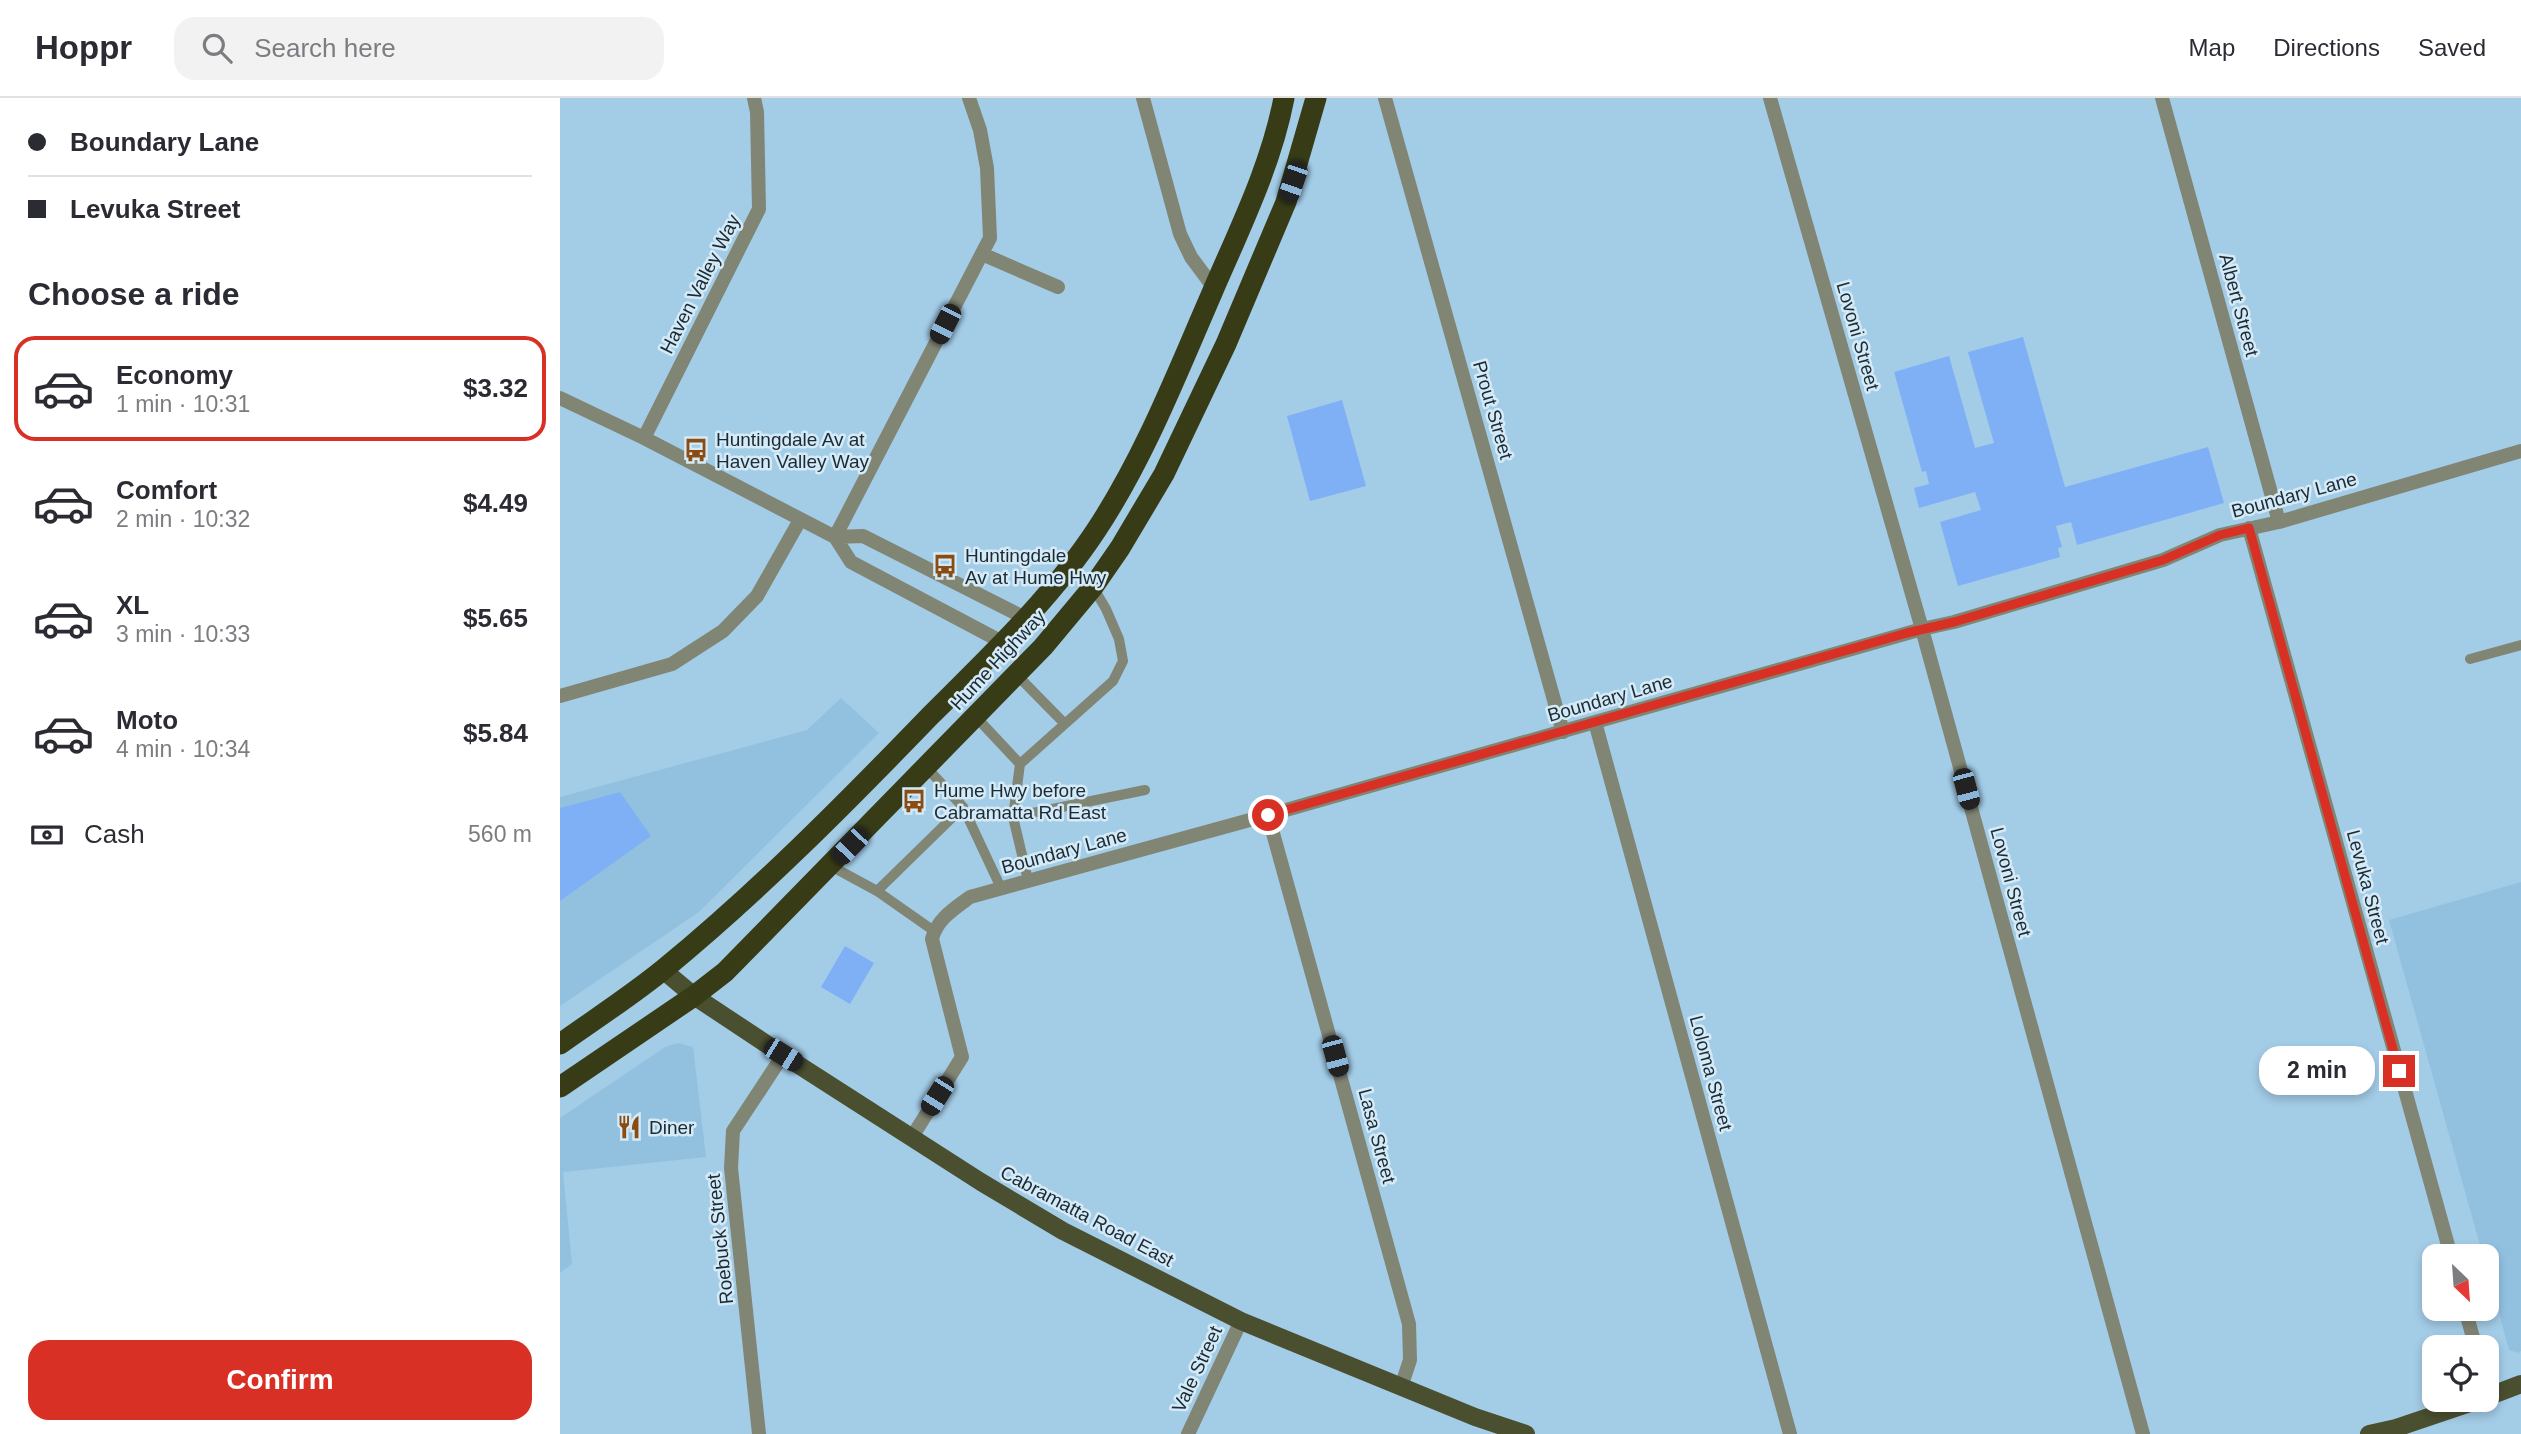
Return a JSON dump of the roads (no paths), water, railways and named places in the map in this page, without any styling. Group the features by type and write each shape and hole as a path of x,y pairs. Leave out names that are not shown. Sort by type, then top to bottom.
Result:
{"highway":[{"name":"Hume Highway","path":"560,1044 663,970 752,894 1004,643 1059,579 1097,529 1133,467 1169,393 1262,172 1284,98"},
{"name":"Hume Highway","path":"560,1087 725,972 1017,675 1093,587 1120,548 1164,474 1226,344 1286,202 1317,98"}],"main road":[{"name":"Cabramatta Road East","path":"663,970 694,996 783,1055 981,1182 1063,1231 1241,1321 1475,1417 1526,1434"},
{"path":"2499,1391 2521,1384"},
{"path":"2369,1434 2396,1428 2439,1412"}],"street":[{"name":"Haven Valley Way","path":"644,438 759,209 757,113 754,98"},
{"path":"835,537 990,238 987,168 980,130 969,98"},
{"path":"1143,98 1180,234 1191,257 1214,289"},
{"name":"Prout Street","path":"1385,98 1563,732"},
{"name":"Lovoni Street","path":"1770,98 1922,629 2143,1434"},
{"name":"Albert Street","path":"2162,98 2279,522"},
{"path":"982,254 1058,287"},
{"path":"560,398 644,438 835,537 863,536 1026,618"},
{"name":"Boundary Lane","path":"934,931 943,917 970,897 1954,622 2163,560 2220,535 2279,522 2521,451"},
{"path":"560,696 672,664 723,631 757,596 800,520"},
{"name":"Levuka Street","path":"2249,528 2448,1244"},
{"path":"835,537 851,562 1004,643"},
{"name":"Loloma Street","path":"1595,722 1790,1434"},
{"name":"Lasa Street","path":"1268,815 1409,1324 1410,1360 1401,1387"},
{"path":"912,1137 962,1057 932,939 934,931"},
{"name":"Roebuck Street","path":"760,1434 731,1168 733,1130 783,1055"},
{"name":"Vale Street","path":"1188,1434 1241,1321"}],"lane":[{"path":"1028,880 1013,817 1020,764 1113,681 1123,661 1115,629 1093,587"},
{"path":"2470,659 2521,645"},
{"path":"1017,675 1064,723"},
{"path":"976,717 1020,764"},
{"path":"927,768 963,807 1001,888"},
{"path":"1013,817 1145,790"},
{"path":"877,891 963,807"},
{"path":"831,866 877,891 934,931"}],"place":[{"name":"Huntingdale Av at Haven Valley Way","path":"696,450"},
{"name":"Huntingdale Av at Hume Hwy","path":"945,566"},
{"name":"Hume Hwy before Cabramatta Rd East","path":"914,801"},
{"name":"Diner","path":"629,1127"}]}
